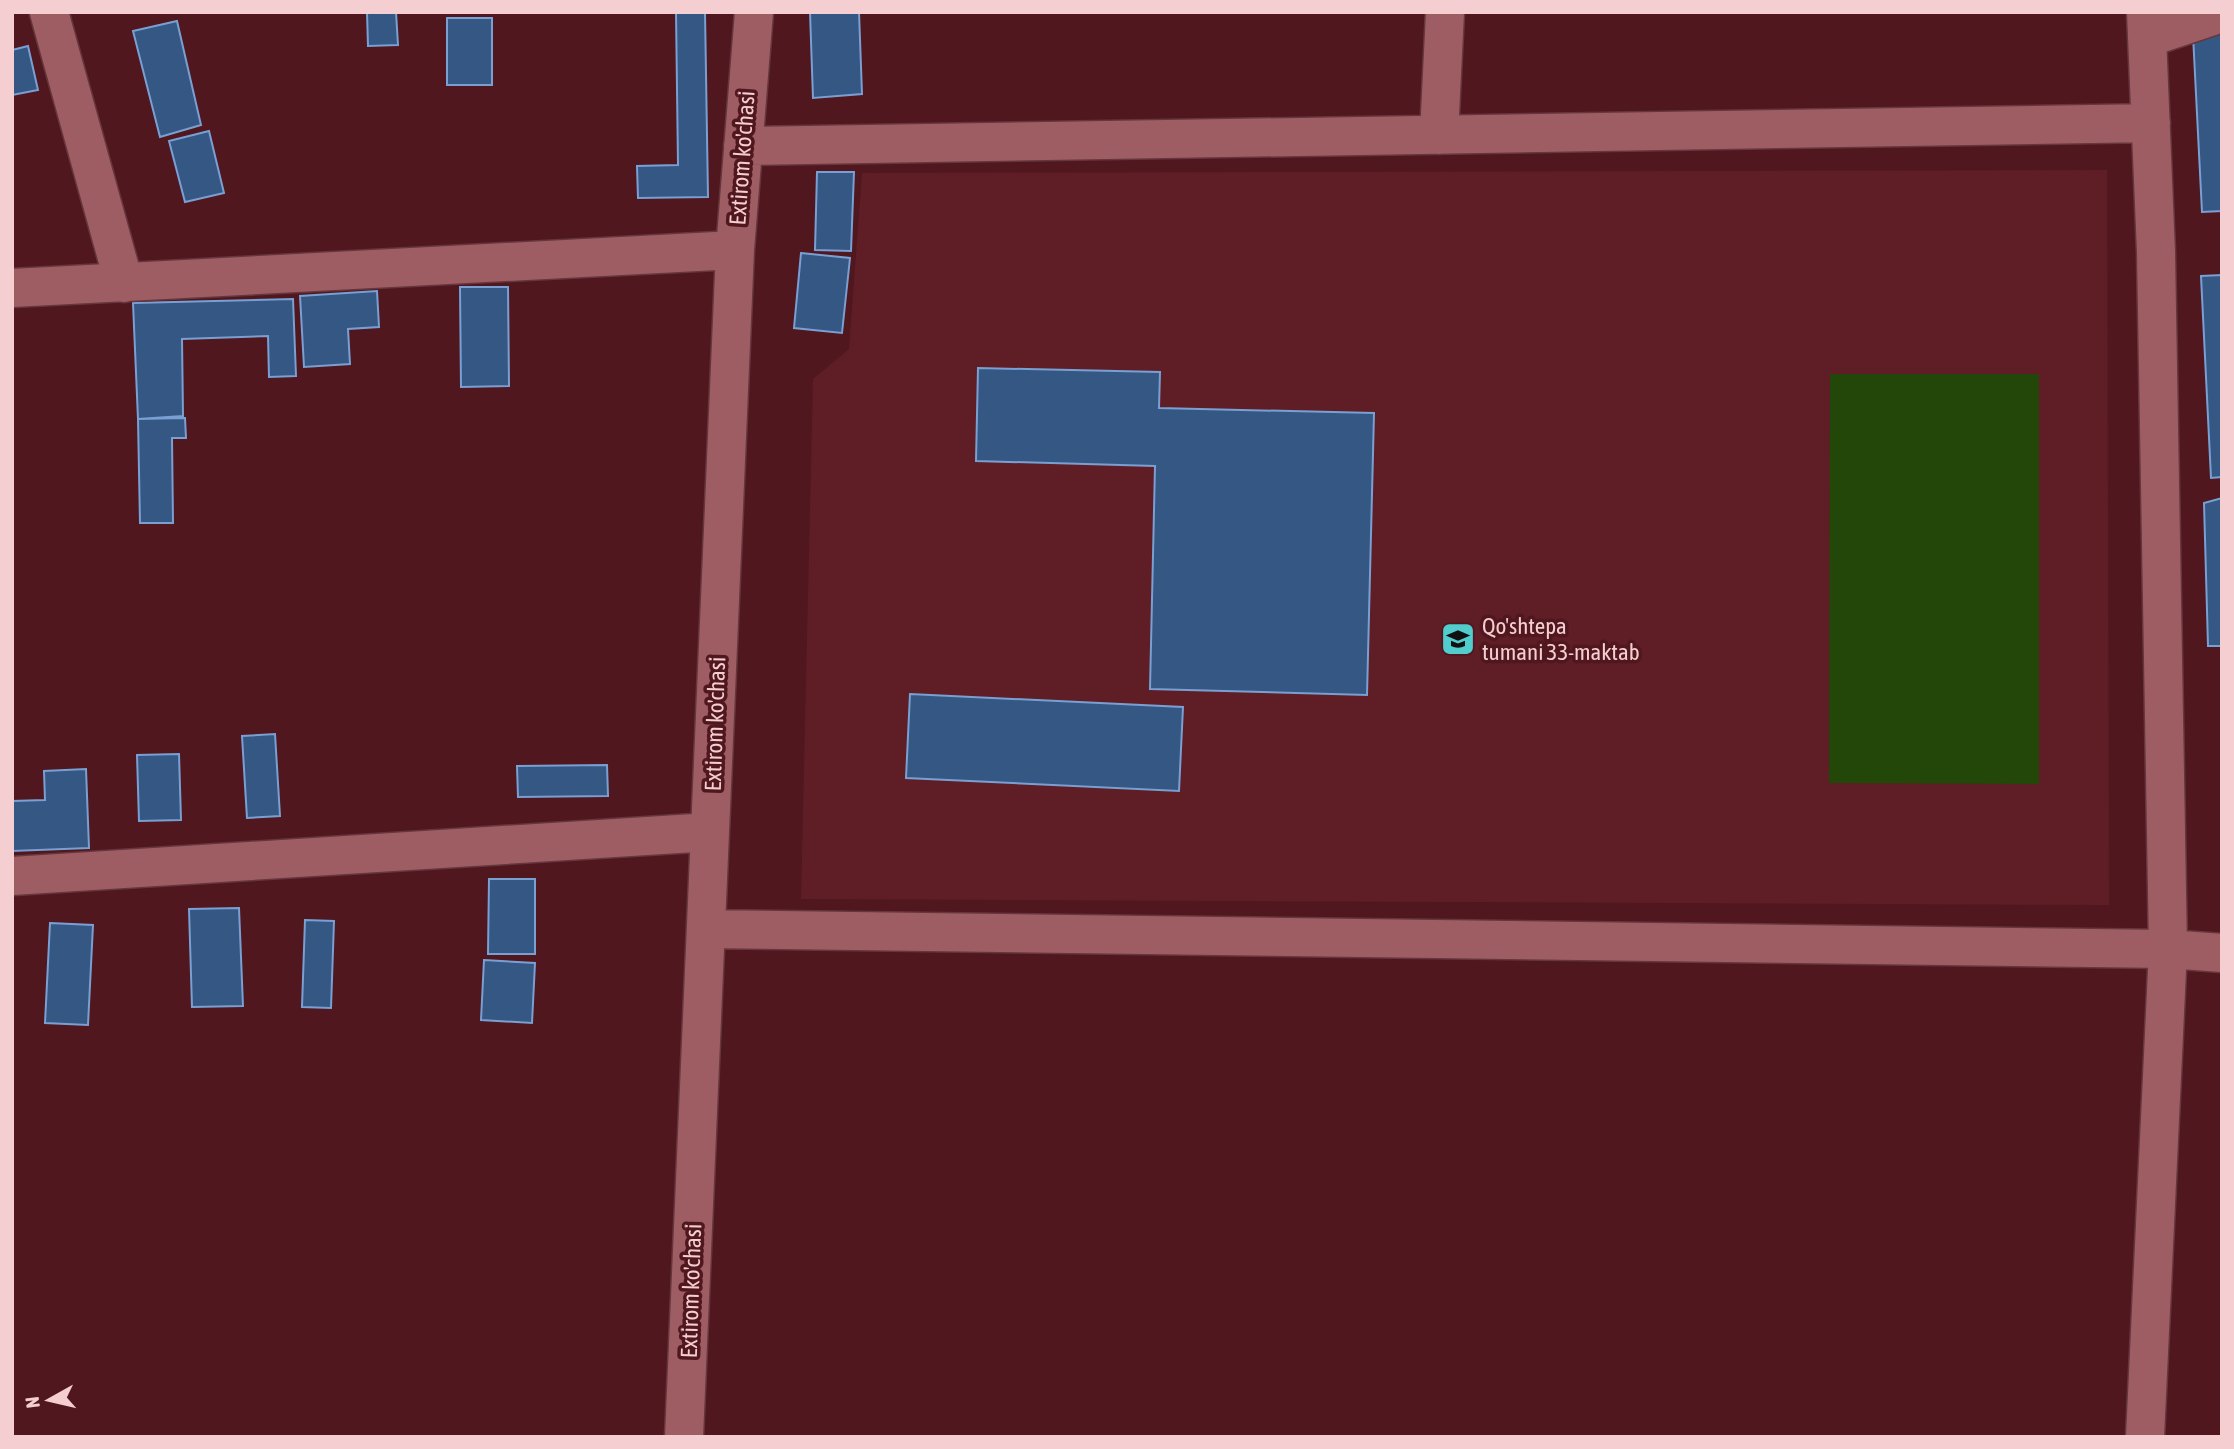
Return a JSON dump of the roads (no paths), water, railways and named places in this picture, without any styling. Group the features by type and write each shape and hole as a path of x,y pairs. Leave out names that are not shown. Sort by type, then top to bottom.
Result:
{"street":[{"path":"49,12 124,283"},
{"name":"Extirom ko'chasi","path":"684,1437 735,250 754,12"},
{"path":"1439,135 1445,12"},
{"path":"2145,1437 2168,949 2156,265 2146,25 2222,13"},
{"path":"743,146 2151,123"},
{"path":"12,288 735,250"},
{"path":"12,876 710,832"},
{"path":"706,929 2168,949 2222,953"}],"place":[{"name":"Qo'shtepa tumani 33-maktab","path":"1458,639"}]}
